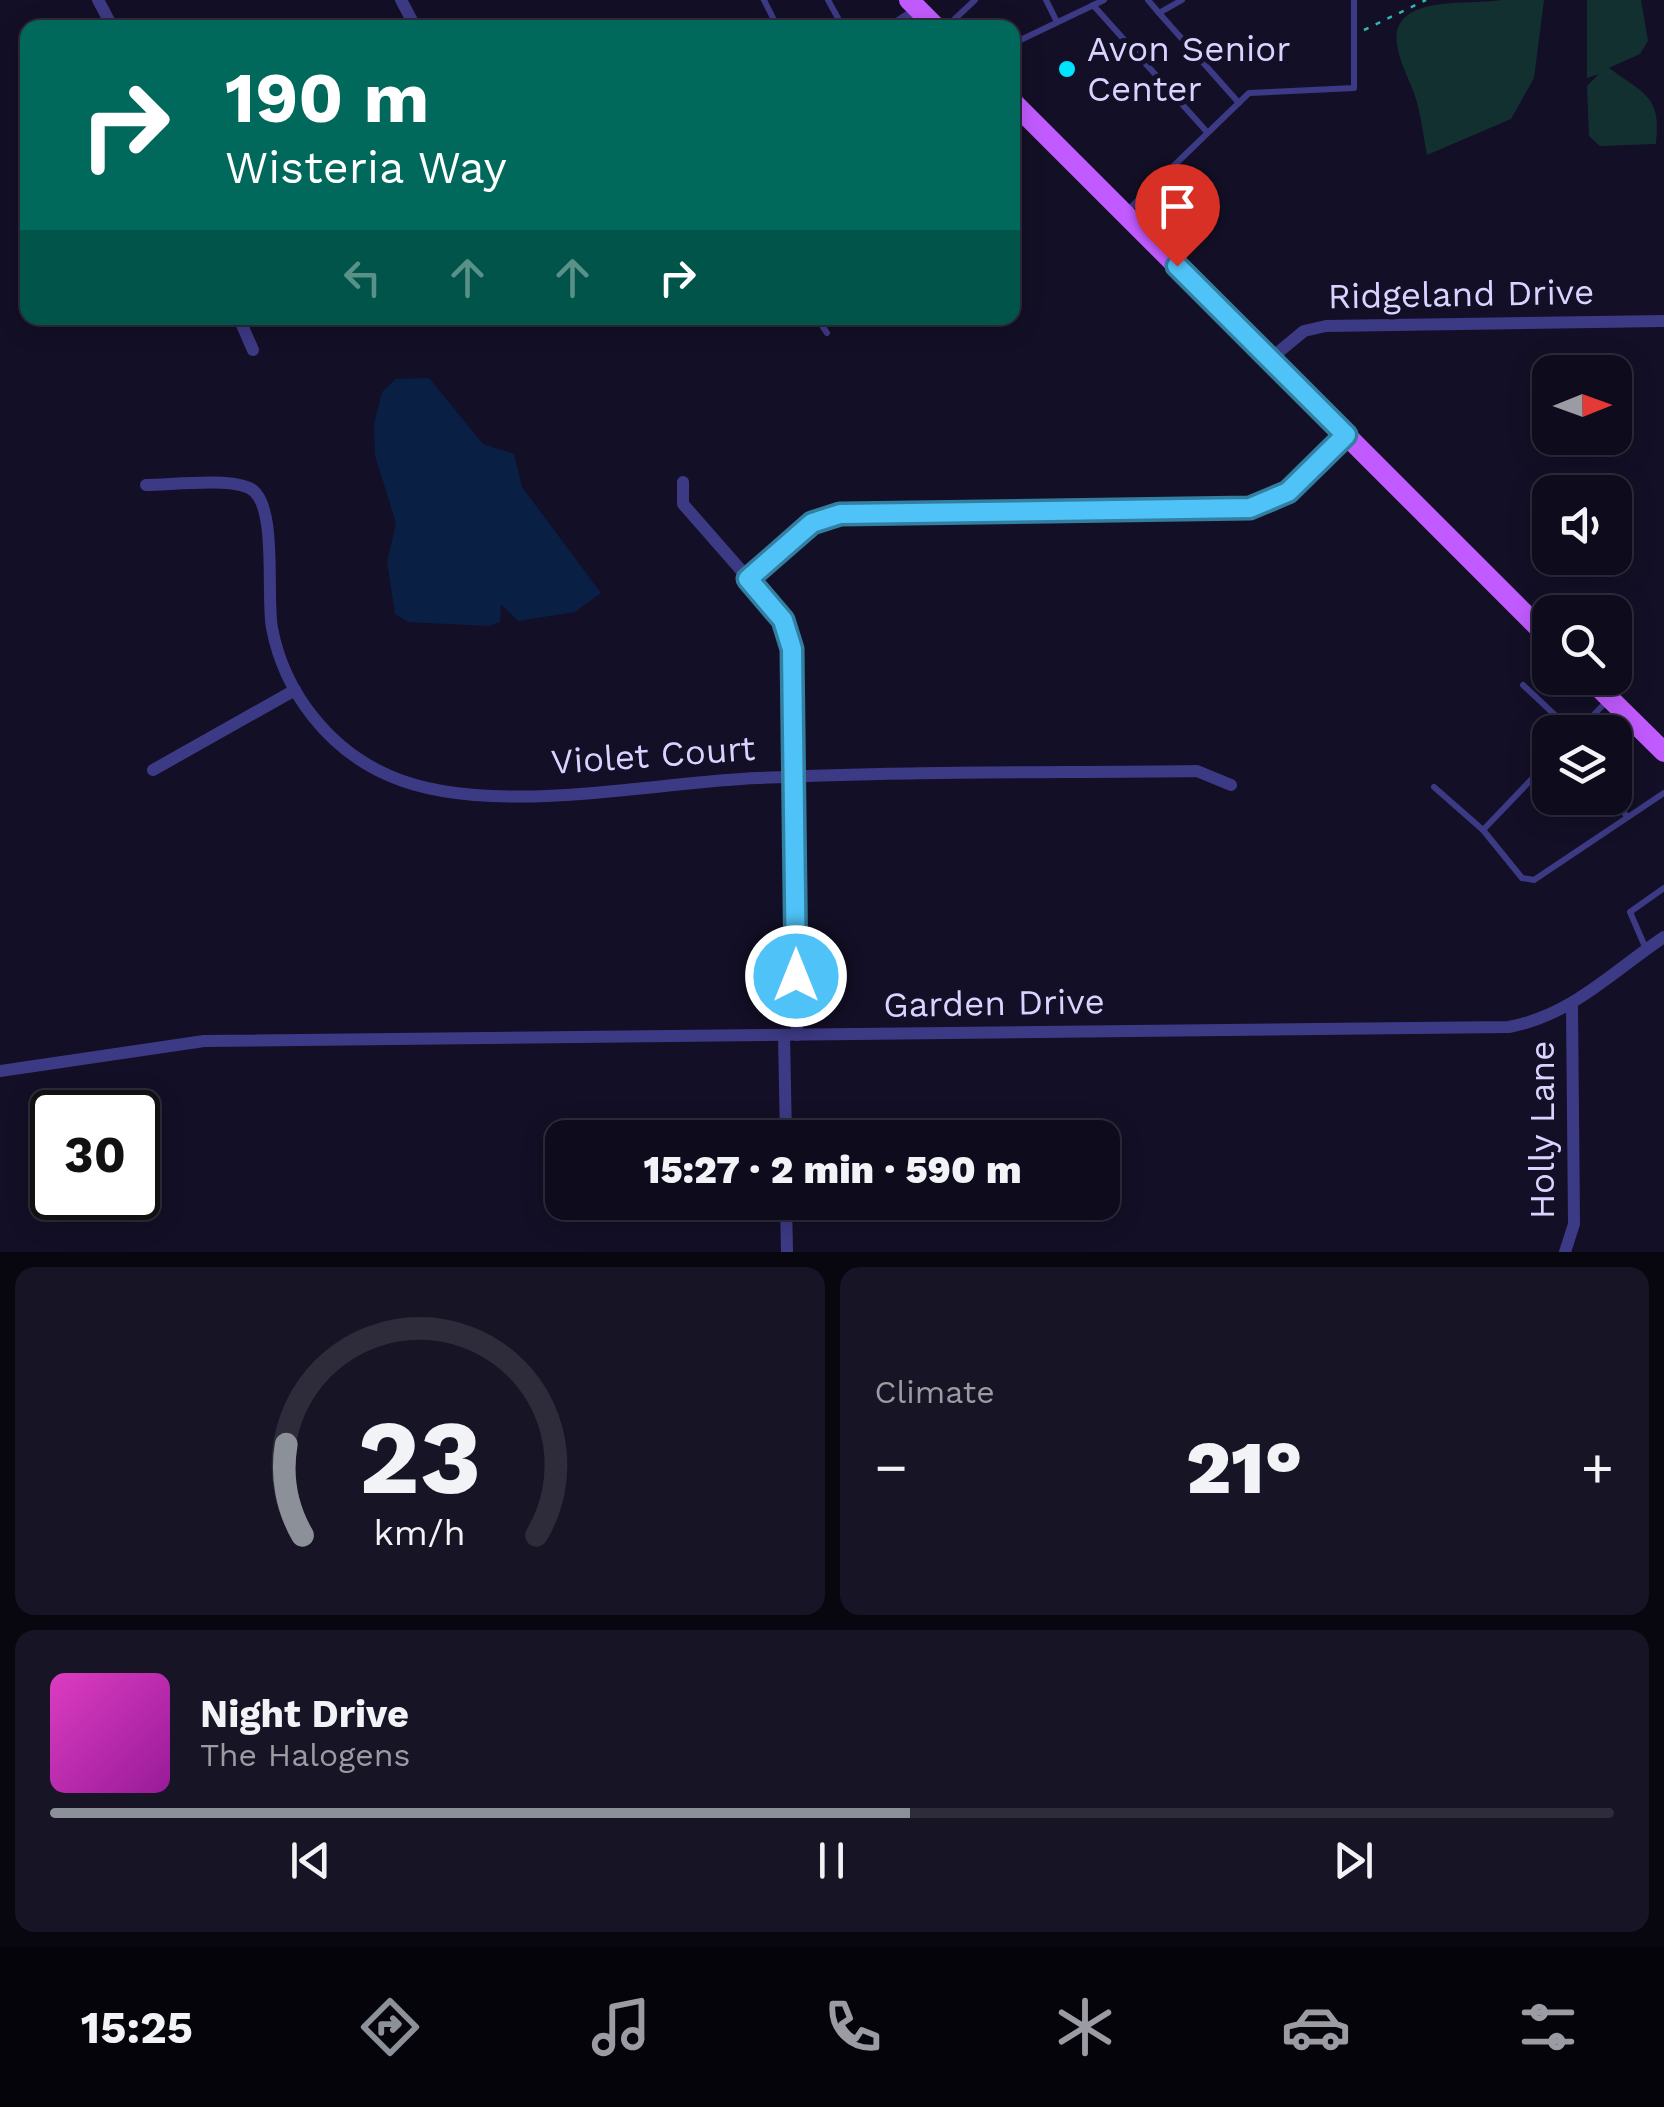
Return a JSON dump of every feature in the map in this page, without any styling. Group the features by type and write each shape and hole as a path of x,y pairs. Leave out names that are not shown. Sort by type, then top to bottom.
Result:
{"main road":[{"path":"1020,110 1532,621"},
{"path":"1607,695 1664,752"}],"street":[{"name":"Ridgeland Drive","path":"1270,359 1304,331 1326,326 1664,320"},
{"path":"243,325 253,350"},
{"path":"748,579 812,523 840,514 1262,506 1288,492 1346,435"},
{"path":"683,482 684,504 783,620 790,637 794,777 787,1120"},
{"name":"Violet Court","path":"146,485 238,484 264,503 272,630 295,690 315,720 354,756 384,774 435,790 604,792 794,777 1197,771 1230,785"},
{"path":"153,770 295,690"},
{"name":"Garden Drive","path":"0,1070 204,1041 1508,1026 1547,1018 1572,1006 1664,937"},
{"name":"Holly Lane","path":"1565,1252 1574,1224 1572,1006"},
{"path":"786,1220 787,1252"}],"lane":[{"path":"954,20 975,0"},
{"path":"1046,0 1057,22"},
{"path":"1020,40 1104,0"},
{"path":"1148,0 1239,102"},
{"path":"1158,13 1182,0"},
{"path":"1124,213 1250,93 1354,88 1354,0"},
{"path":"1092,5 1207,132"},
{"path":"822,325 827,332"},
{"path":"1523,684 1557,715"},
{"path":"1592,715 1610,698"},
{"path":"1482,830 1532,779"},
{"path":"1434,787 1482,830 1522,878 1534,880 1664,792"},
{"path":"1646,949 1630,912 1664,888"}],"path":[{"path":"1354,34 1426,0"}],"green space":[{"path":"1544,0 1534,78 1511,119 1427,155 1416,100 1397,45 1400,23 1422,8"},
{"path":"1587,0 1641,0 1648,41 1640,54 1609,68 1641,91 1653,106 1656,144 1600,146 1589,136 1587,86 1599,74 1587,78"}],"water":[{"path":"429,378 483,444 514,454 522,487 601,593 575,612 518,621 501,604 500,622 489,626 408,622 395,614 387,562 396,523 375,456 374,424 382,392 396,379"}],"place":[{"name":"Avon Senior Center","path":"1067,69"}],"route":[{"path":"796,976 792,649 783,620 748,579 812,523 840,514 1250,508 1273,502 1288,492 1346,435 1177,266"}]}
